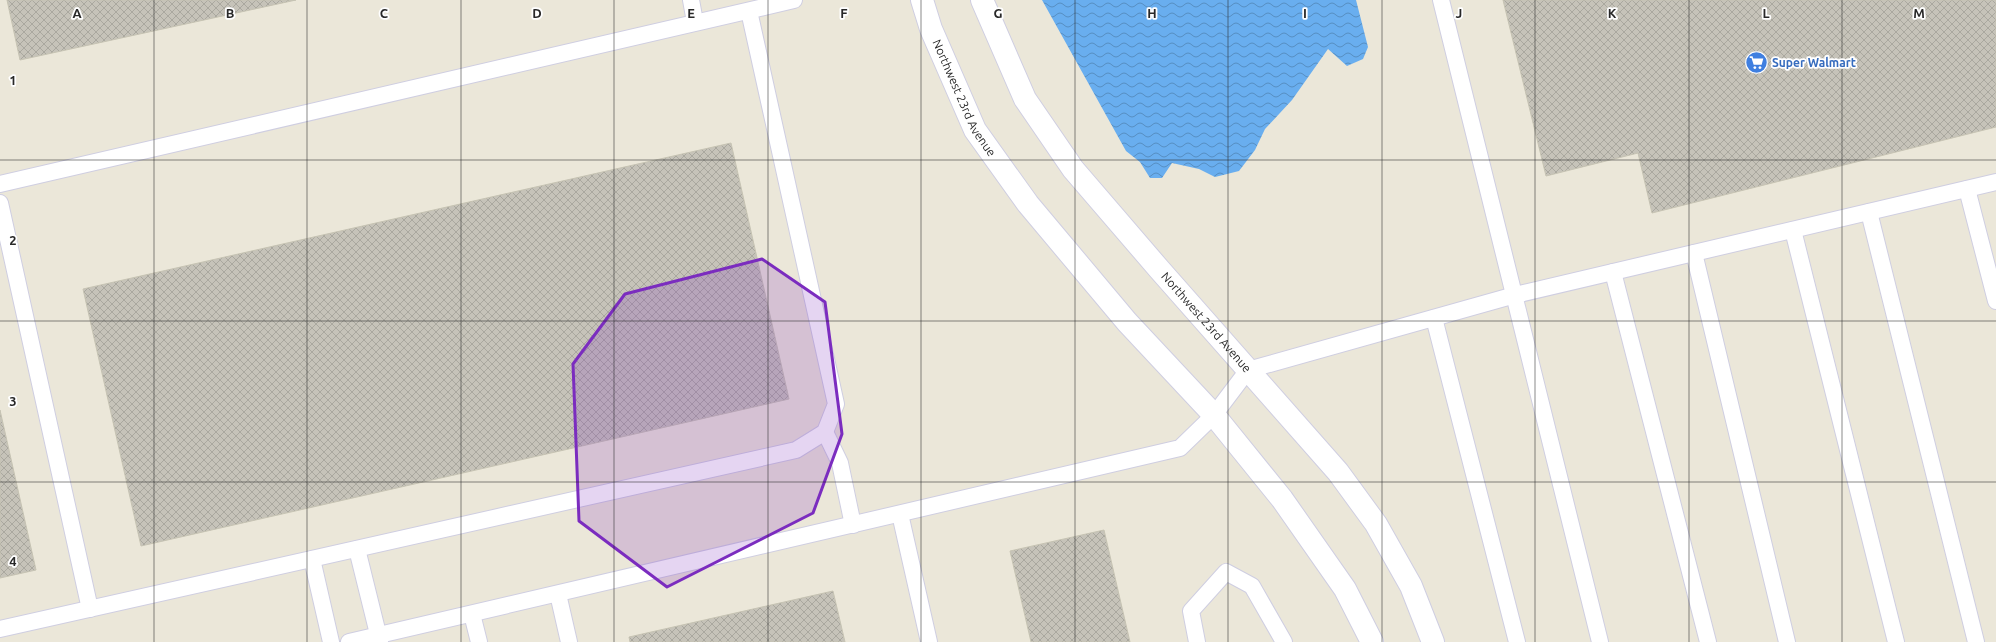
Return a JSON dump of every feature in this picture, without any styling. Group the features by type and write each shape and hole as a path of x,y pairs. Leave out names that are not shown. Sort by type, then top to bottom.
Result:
{"street":[{"name":"Northwest 23rd Avenue","path":"922,0 931,29 975,130 1028,204 1127,322 1214,415 1282,499 1345,589 1372,642"},
{"name":"Northwest 23rd Avenue","path":"982,0 1025,99 1073,169 1338,472 1376,524 1412,586 1433,642"}],"lane":[{"path":"691,0 695,22"},
{"path":"0,184 794,0"},
{"path":"1441,0 1600,642"},
{"path":"0,629 796,450 825,432 836,404 749,11"},
{"path":"348,642 379,639 472,614 1180,448 1214,415 1248,370 1515,295 1996,182"},
{"path":"1968,189 1996,301"},
{"path":"0,203 90,609"},
{"path":"1869,212 1976,642"},
{"path":"1793,230 1896,642"},
{"path":"1694,253 1787,642"},
{"path":"1613,272 1708,642"},
{"path":"1434,318 1517,642"},
{"path":"825,432 840,463 853,524"},
{"path":"900,514 929,642"},
{"path":"357,549 379,639"},
{"path":"312,559 331,642"},
{"path":"1197,642 1191,611 1226,572 1252,586 1284,642"},
{"path":"558,594 569,642"},
{"path":"472,614 479,642"}],"highlighted area":[{"path":"762,259 825,302 842,434 813,513 667,587 579,521 573,364 625,294"}],"water":[{"path":"1042,0 1356,0 1368,47 1363,59 1347,66 1328,49 1292,100 1265,129 1255,150 1239,171 1215,177 1199,169 1172,163 1162,178 1150,178 1140,162 1126,151"}],"building":[{"path":"7,0 296,0 20,60"},
{"name":"Super Walmart","path":"1503,0 1996,0 1996,127 1652,213 1638,153 1546,176"},
{"path":"731,143 789,399 141,546 83,289"},
{"path":"0,410 36,570 0,578"},
{"path":"1104,530 1130,642 1031,642 1010,551"},
{"path":"833,591 845,642 630,642 629,637"}],"place":[{"name":"Super Walmart","path":"1757,63"}]}
